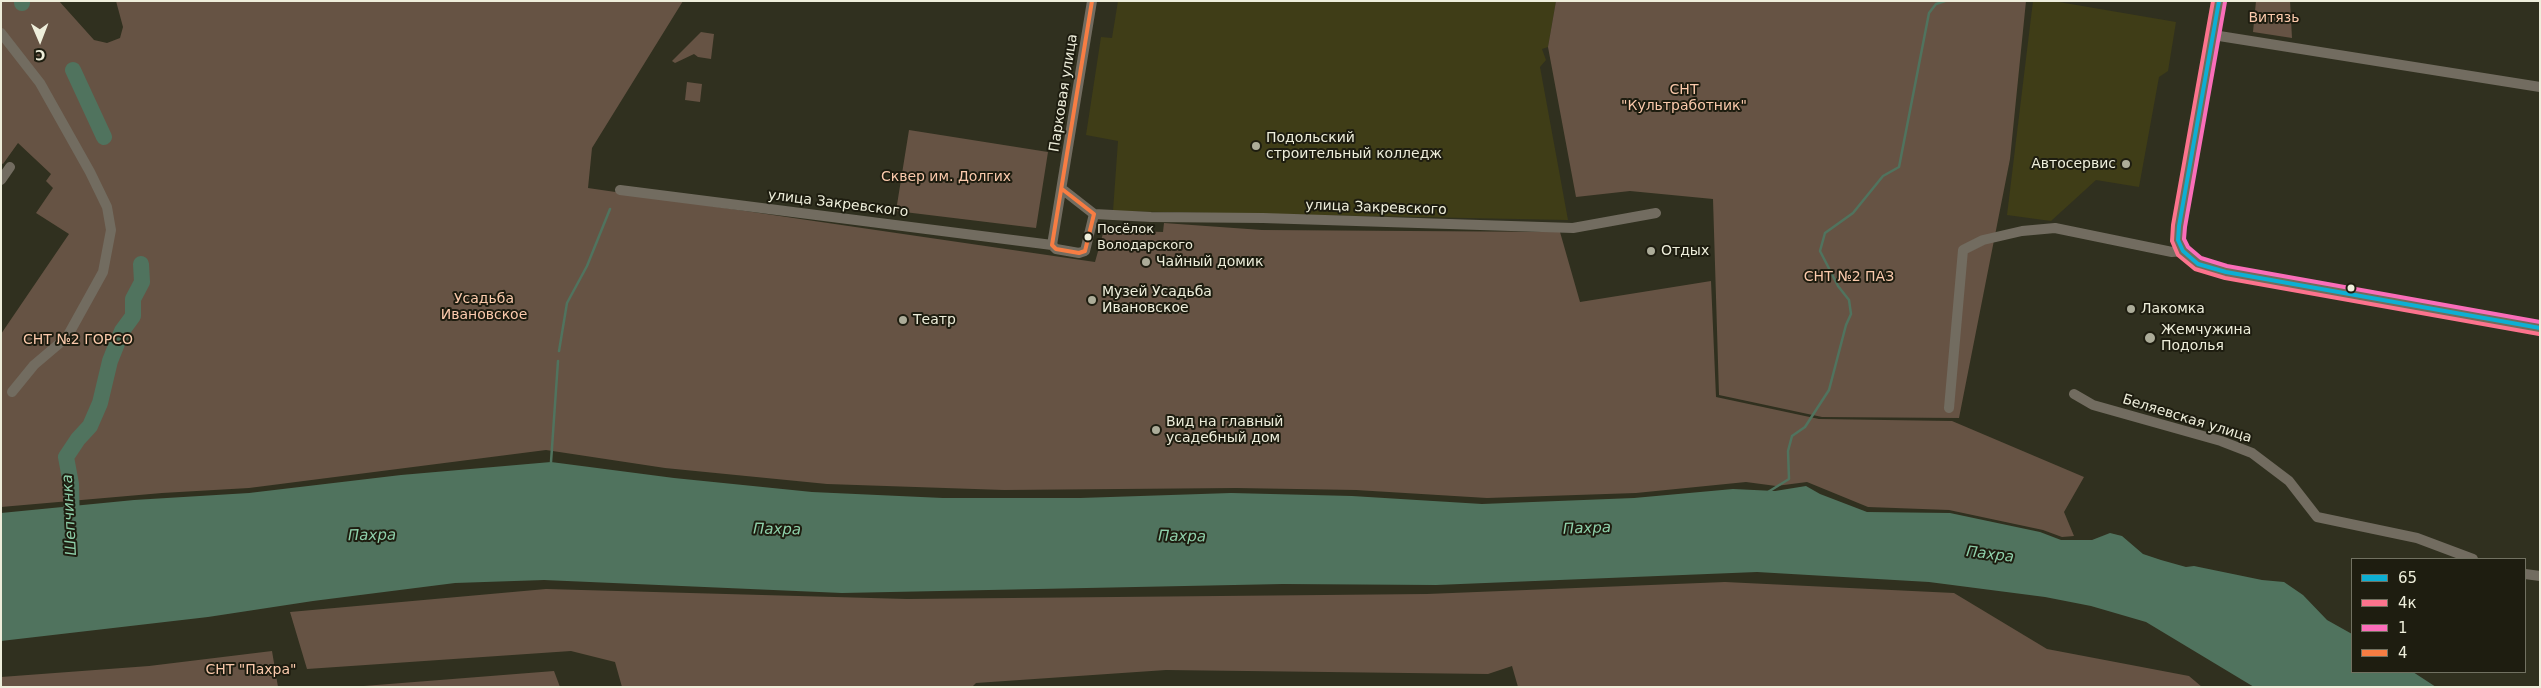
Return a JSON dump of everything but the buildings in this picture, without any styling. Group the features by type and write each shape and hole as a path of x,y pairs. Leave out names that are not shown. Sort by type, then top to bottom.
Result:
{"main road":[{"path":"2219,1 2179,226 2178,240 2183,251 2198,264 2226,272 2540,328"}],"street":[{"name":"Парковая улица","path":"1052,245 1092,1"},
{"path":"1,33 40,84 90,172 106,207 111,230 108,254 103,272 67,337 34,365 12,392"},
{"path":"2213,34 2540,86"},
{"path":"1,180 10,167"},
{"path":"1052,245 1056,249 1078,253 1085,251 1094,214 1062,189"},
{"name":"улица Закревского","path":"620,190 1052,245"},
{"name":"улица Закревского","path":"1094,214 1573,228 1656,213"},
{"path":"1949,408 1963,250 1984,240 2022,231 2055,228 2172,252 2183,251"},
{"name":"Беляевская улица","path":"2074,394 2093,405 2220,441 2252,453 2289,481 2317,517 2417,538 2470,558"},
{"path":"2526,574 2540,576"}],"shaded area":[{"path":"1118,1 1556,1 1548,47 1542,49 1546,60 1540,67 1568,220 1113,211 1118,141 1086,135 1101,37 1112,38"},
{"path":"2033,1 2053,1 2176,22 2168,71 2159,77 2139,187 2096,180 2051,221 2007,215"}],"green space":[{"path":"1,1 59,1 94,40 107,43 120,38 123,27 116,1 683,1 592,148 588,188 1095,262 1104,230 1163,232 1164,223 1262,230 1560,232 1580,302 1711,281 1716,397 1819,419 1952,421 2084,477 2064,512 2074,536 2062,537 2043,530 1949,510 1868,507 1807,482 1776,486 1746,482 1636,493 1487,498 1356,490 1236,488 1004,490 827,484 665,468 546,450 249,488 162,493 1,507 1,334 69,234 36,213 53,188 46,181 51,174 18,143 3,164 1,163"},
{"name":"СНТ №2 ПАЗ","path":"1556,1 2026,1 2010,159 1959,418 1822,417 1719,395 1713,199 1630,191 1576,197 1548,47"},
{"name":"Витязь","path":"2256,1 2290,1 2292,38 2253,32"},
{"path":"701,32 714,34 711,59 698,57 694,54 675,63 672,61"},
{"path":"687,82 702,84 700,102 685,100"},
{"name":"Сквер им. Долгих","path":"909,130 1048,152 1036,228 896,211"},
{"path":"1725,582 1954,593 2047,649 2189,676 2202,687 1518,687 1512,666 1488,674 1166,670 976,683 972,687 622,687 615,662 571,651 307,669 290,612 546,589 907,599 1427,594"},
{"name":"СНТ \"Пахра\"","path":"272,651 278,687 1,687 1,677 149,666"},
{"path":"554,671 560,687 351,687"}],"water":[{"name":"Пахра","path":"551,462 674,478 812,492 943,498 1080,498 1231,493 1352,496 1482,504 1634,498 1733,489 1775,491 1806,486 1820,494 1867,512 1950,513 2040,532 2061,540 2092,540 2110,533 2122,536 2143,554 2161,560 2186,567 2194,566 2262,580 2284,582 2303,595 2327,620 2351,633 2351,673 2415,673 2436,687 2254,687 2146,622 2091,606 2045,597 1929,582 1757,572 1436,585 1283,584 842,593 544,580 455,583 313,601 208,617 1,641 1,513 134,500 249,493 401,475"}],"waterway":[{"path":"1768,492 1789,479 1788,451 1792,436 1805,427 1829,390 1846,325 1851,314 1849,300 1838,286 1820,251 1825,233 1853,213 1883,176 1899,167 1929,13 1936,4 1945,1"},
{"name":"Шепчинка","path":"73,70 104,137"},
{"path":"559,351 567,303 587,266 610,209"},
{"name":"Шепчинка","path":"72,526 71,484 66,457 78,439 90,426 100,403 110,361 122,331 133,316 133,299 142,282 141,264"},
{"path":"551,462 558,361"}],"transit line":[{"name":"4","path":"1062,189 1094,214 1085,251 1079,253 1056,249 1052,245 1092,1"},
{"name":"4к","path":"2213,1 2173,225 2172,241 2178,255 2195,269 2225,278 2539,334"},
{"name":"65","path":"2219,1 2179,226 2178,240 2183,251 2198,264 2226,272 2540,328"},
{"name":"1","path":"2225,2 2185,227 2184,239 2188,247 2201,258 2227,266 2540,322"}],"place":[{"name":"Подольский строительный колледж","path":"1256,146"},
{"name":"Автосервис","path":"2126,164"},
{"name":"Посёлок Володарского","path":"1088,237"},
{"name":"Отдых","path":"1651,251"},
{"name":"Чайный домик","path":"1146,262"},
{"name":"Музей Усадьба Ивановское","path":"1092,300"},
{"name":"Лакомка","path":"2131,309"},
{"name":"Театр","path":"903,320"},
{"name":"Жемчужина Подолья","path":"2150,338"},
{"name":"Вид на главный усадебный дом","path":"1156,430"}],"park label":[{"name":"СНТ \"Культработник\"","path":"1684,98"},
{"name":"Усадьба Ивановское","path":"484,308"},
{"name":"СНТ №2 ГОРСО","path":"78,340"}]}
